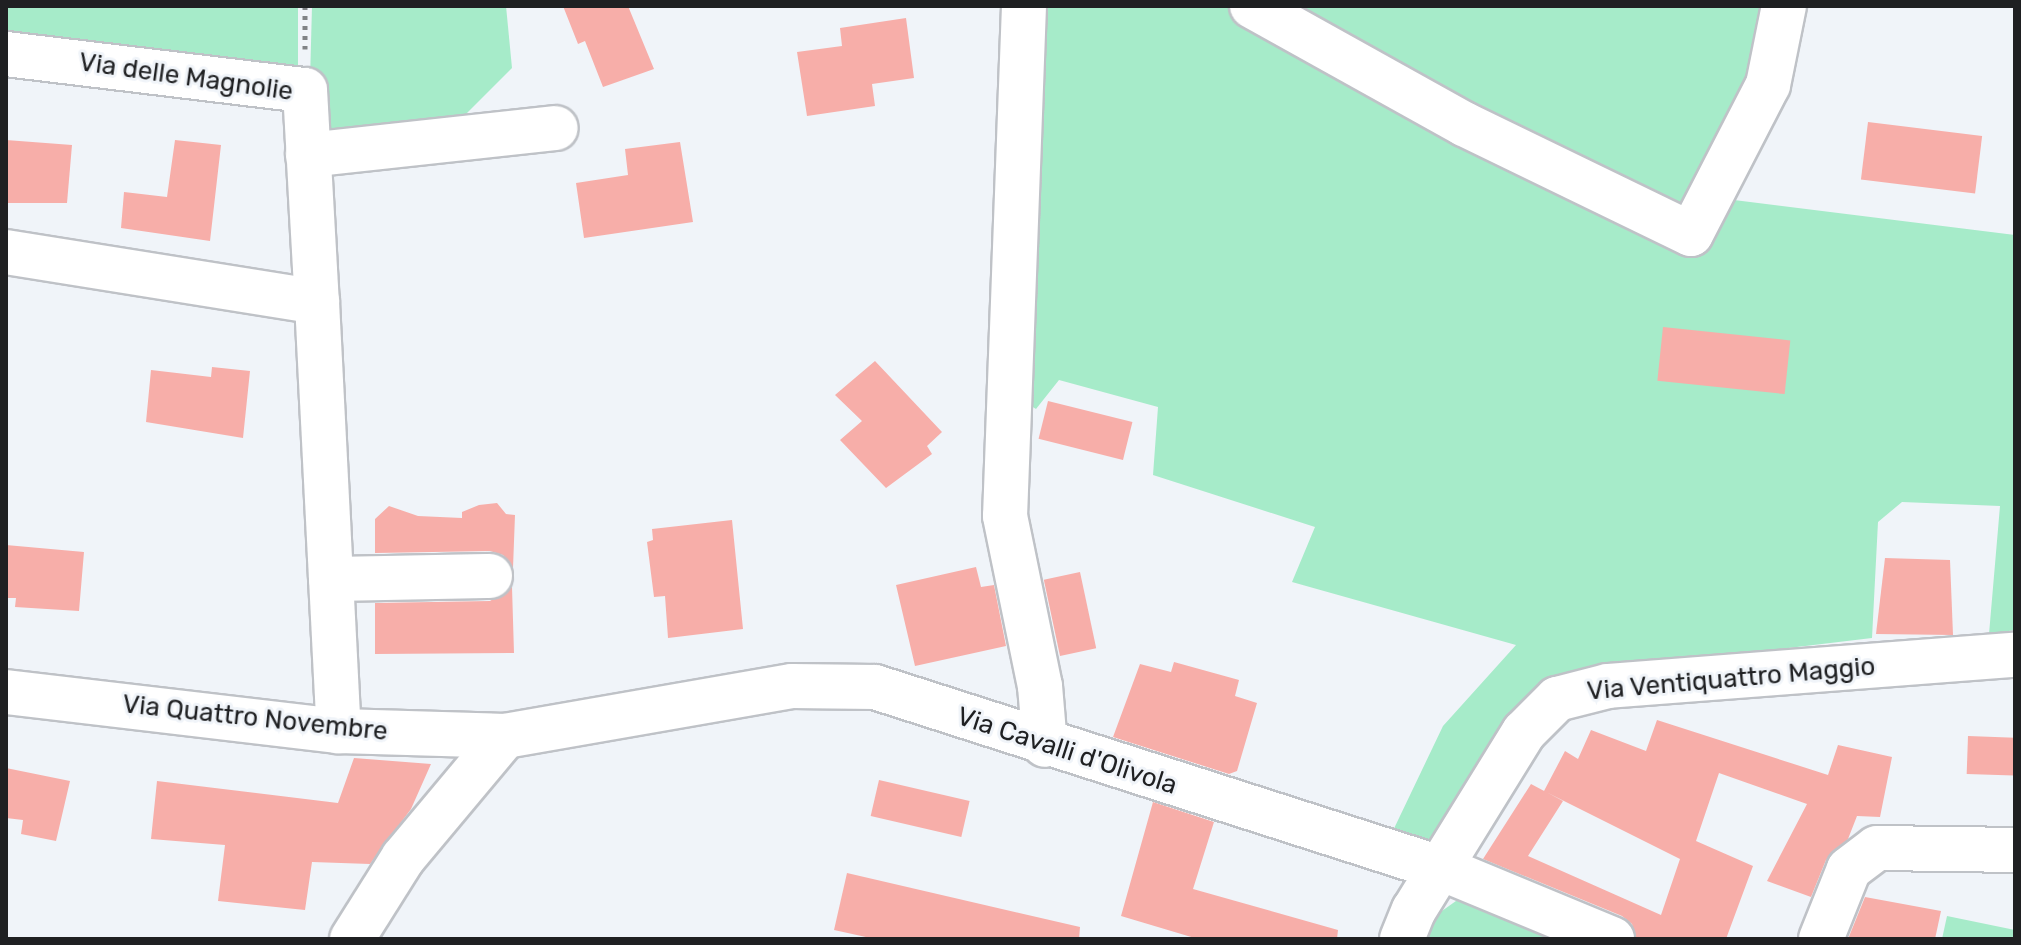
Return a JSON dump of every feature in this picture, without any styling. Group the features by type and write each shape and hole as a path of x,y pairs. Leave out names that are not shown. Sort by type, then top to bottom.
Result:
{"street":[{"path":"1024,6 1005,516 1040,686 1045,745"},
{"path":"1252,6 1464,124 1691,234 1768,85 1784,6"},
{"name":"Via delle Magnolie","path":"6,54 305,90 339,731"},
{"path":"308,155 556,128"},
{"path":"6,252 317,302"},
{"path":"331,579 490,576"},
{"name":"Via Ventiquattro Maggio","path":"1402,939 1414,910 1443,869 1524,732 1557,699 1608,686 2015,655"},
{"name":"Via Cavalli d'Olivola","path":"505,736 792,686 839,684 875,687 1045,745 1443,869 1612,939"},
{"name":"Via Quattro Novembre","path":"6,692 339,731 505,736"},
{"path":"352,939 403,858 505,736"},
{"path":"1821,939 1849,869 1877,848 2015,850"}],"green space":[{"path":"6,6 298,6 298,81 6,42"},
{"path":"312,6 506,6 512,68 447,133 308,155"},
{"path":"1026,6 1784,6 1718,198 2015,235 2015,630 1989,634 2000,506 1902,502 1878,522 1872,638 1569,674 1425,856 1389,839 1443,726 1516,645 1292,582 1315,527 1153,475 1158,407 1059,380 1036,409 1020,399"},
{"path":"1470,891 1588,939 1418,939 1425,923"},
{"path":"1947,916 2015,930 2015,939 1942,939"}],"building":[{"path":"563,6 628,6 654,69 603,87 585,41 578,44"},
{"path":"906,18 914,78 872,84 875,106 807,116 797,52 842,46 840,28"},
{"path":"1868,122 1982,136 1975,194 1861,180"},
{"path":"6,140 72,145 67,203 6,203"},
{"path":"175,140 221,145 210,241 121,228 124,192 167,197"},
{"path":"680,142 693,222 584,238 576,183 628,175 625,149"},
{"path":"1663,327 1790,340 1785,394 1657,381"},
{"path":"875,361 942,432 927,446 932,454 886,488 840,440 862,421 835,395"},
{"path":"212,367 250,371 243,438 146,422 151,370 211,377"},
{"path":"1048,401 1132,422 1123,460 1039,439"},
{"path":"497,503 506,514 515,515 513,568 503,555 490,551 375,553 375,519 389,506 418,516 462,518 462,512 479,505"},
{"path":"732,520 743,629 668,638 665,596 654,597 647,542 653,540 652,529"},
{"path":"6,545 84,552 79,611 15,607 16,598 6,598"},
{"path":"1885,558 1950,560 1953,635 1876,634"},
{"path":"976,567 981,587 994,585 1006,646 915,666 896,585"},
{"path":"1080,572 1096,648 1060,656 1044,580"},
{"path":"512,587 514,653 375,654 375,603 490,601"},
{"path":"1174,662 1239,680 1235,696 1257,703 1237,771 1229,774 1113,737 1140,664 1171,672"},
{"path":"1657,720 1828,775 1838,745 1892,757 1880,817 1857,816 1848,839 1826,860 1811,897 1767,881 1807,804 1719,773 1696,841 1753,866 1726,939 1636,939 1632,924 1622,916 1483,859 1531,784 1544,791 1565,751 1578,759 1591,730 1646,751","holes":["1547,792 1680,859 1661,915 1528,856 1563,801"]},
{"path":"1968,736 2015,738 2014,776 1967,774"},
{"path":"354,758 431,764 411,809 370,864 312,862 305,910 218,901 225,845 151,839 157,781 338,803"},
{"path":"6,768 70,781 56,841 21,834 23,820 6,818"},
{"path":"879,780 970,801 961,837 871,816"},
{"path":"1153,802 1214,822 1193,889 1338,930 1337,939 1198,939 1121,916"},
{"path":"847,873 1080,927 1079,939 875,939 834,930"},
{"path":"1865,897 1941,911 1935,939 1848,939"}]}
